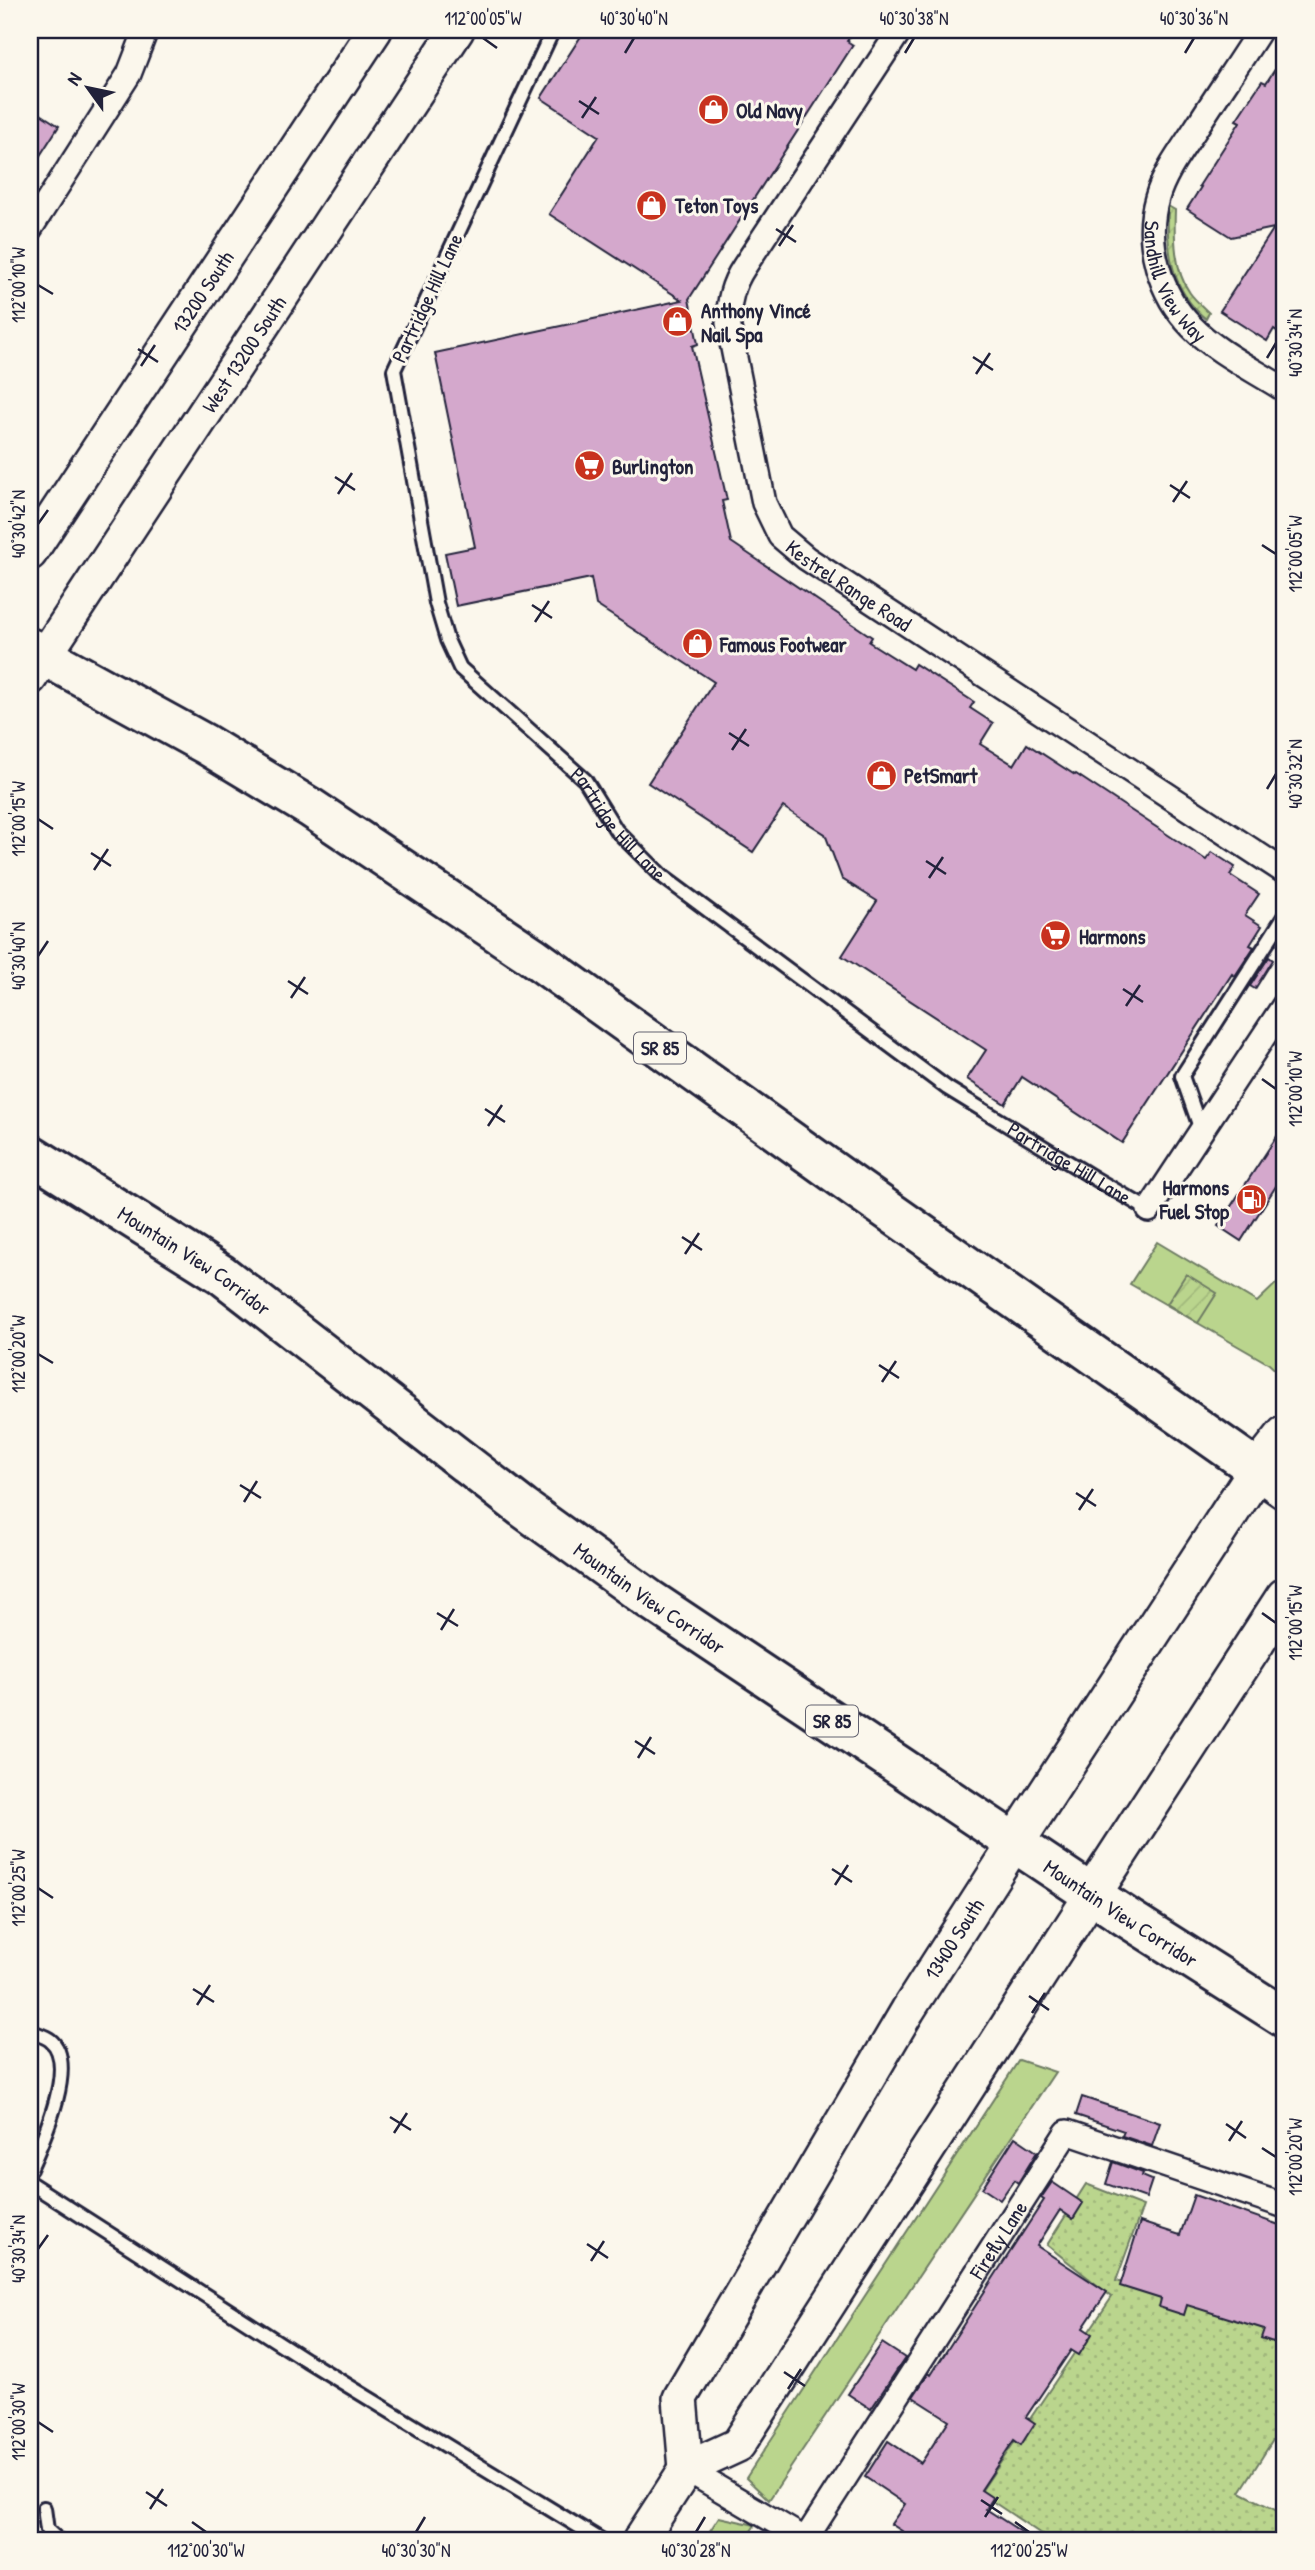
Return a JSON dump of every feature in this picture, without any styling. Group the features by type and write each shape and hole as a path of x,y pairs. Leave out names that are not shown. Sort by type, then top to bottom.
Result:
{"highway":[{"name":"SR 85","path":"35,661 205,744 311,808 531,955 856,1188 1272,1479"},
{"name":"Mountain View Corridor","path":"30,1154 221,1274 523,1508 649,1599 1092,1894 1285,2018"}],"main road":[{"name":"13200 South","path":"30,553 374,30"},
{"name":"West 13200 South","path":"35,661 457,30"},
{"name":"13400 South","path":"685,2469 681,2398 908,2010 1015,1843 1272,1479 1285,1434"},
{"path":"640,2540 685,2469 738,2445 1285,1597"}],"street":[{"path":"30,229 129,74 146,30"},
{"name":"Kestrel Range Road","path":"900,30 736,279 729,300 728,323 764,503 780,536 806,558 1285,872"},
{"name":"Sandhill View Way","path":"1260,30 1170,170 1157,198 1153,241 1158,270 1165,286 1191,326 1206,339 1285,390"},
{"name":"Partridge Hill Lane","path":"1149,1210 1285,1004"},
{"name":"Firefly Lane","path":"806,2540 1067,2132 1285,2206"},
{"path":"685,2469 806,2540"}],"lane":[{"name":"Partridge Hill Lane","path":"553,30 394,370 436,603 447,640 460,668 585,780 615,830 662,876 947,1088 1082,1172 1149,1210"},
{"path":"1202,1130 1182,1076 1285,915"},
{"path":"30,2031 51,2040 60,2058 58,2093 48,2130 30,2169"},
{"path":"30,2183 306,2360 601,2540"},
{"path":"44,2508 47,2530 58,2540"}],"green space":[{"path":"1168,206 1175,210 1175,242 1181,274 1190,293 1209,313 1206,319 1185,296 1173,268 1168,238"},
{"path":"1157,1242 1257,1302 1285,1275 1283,1377 1269,1364 1130,1284"},
{"path":"1186,1274 1217,1293 1198,1323 1167,1304"},
{"path":"1019,2060 1055,2072 769,2500 746,2478"},
{"path":"1086,2184 1143,2206 1116,2281 1285,2333 1285,2421 1240,2492 1285,2515 1285,2540 1050,2540 980,2493 1112,2297 1047,2245"},
{"path":"719,2517 755,2525 745,2540 704,2540"}],"building":[{"path":"585,30 855,30 847,41 853,45 689,299 698,344 692,346 727,500 722,501 731,542 872,637 869,642 912,669 915,664 974,702 970,708 993,723 980,744 1014,765 1027,744 1206,860 1212,852 1235,867 1230,875 1259,894 1245,915 1262,926 1250,945 1254,947 1235,976 1232,974 1122,1143 1022,1077 1005,1104 967,1079 986,1050 842,956 877,901 842,879 825,834 783,807 753,852 648,783 714,682 596,605 591,578 456,606 445,553 475,547 435,353 682,300 549,214 599,136 541,98"},
{"path":"1285,54 1285,337 1274,329 1267,341 1220,311 1274,228 1231,237 1187,209 1240,122 1236,120 1262,81 1266,83"},
{"path":"30,107 59,126 30,171"},
{"path":"1269,957 1273,960 1255,989 1250,986"},
{"name":"Harmons Fuel Stop","path":"1285,1124 1285,1172 1241,1241 1218,1226"},
{"path":"1082,2097 1160,2123 1152,2146 1122,2136 1124,2131 1076,2115"},
{"path":"1015,2137 1037,2152 1018,2183 1014,2180 1000,2200 982,2188"},
{"path":"1113,2162 1143,2173 1142,2176 1152,2180 1146,2198 1106,2184"},
{"path":"1052,2182 1083,2203 1073,2219 1060,2210 1037,2246 1107,2292 1083,2328 1092,2334 1079,2355 1071,2350 1026,2417 1035,2423 1021,2445 1014,2440 981,2490 993,2498 986,2509 1034,2540 916,2540 891,2524 905,2504 865,2477 888,2441 921,2463 949,2420 913,2397 929,2373 931,2375 1044,2200 1041,2198"},
{"path":"1194,2195 1285,2227 1285,2346 1261,2338 1264,2329 1187,2305 1184,2315 1159,2307 1161,2299 1120,2286 1140,2222 1180,2235"},
{"path":"882,2343 905,2358 871,2409 848,2394"}],"place":[{"name":"Old Navy","path":"713,110"},
{"name":"Teton Toys","path":"652,205"},
{"name":"Anthony Vincé Nail Spa","path":"678,322"},
{"name":"Burlington","path":"589,466"},
{"name":"Famous Footwear","path":"697,644"},
{"name":"PetSmart","path":"881,775"},
{"name":"Harmons","path":"1056,936"},
{"name":"Harmons Fuel Stop","path":"1252,1199"}]}
